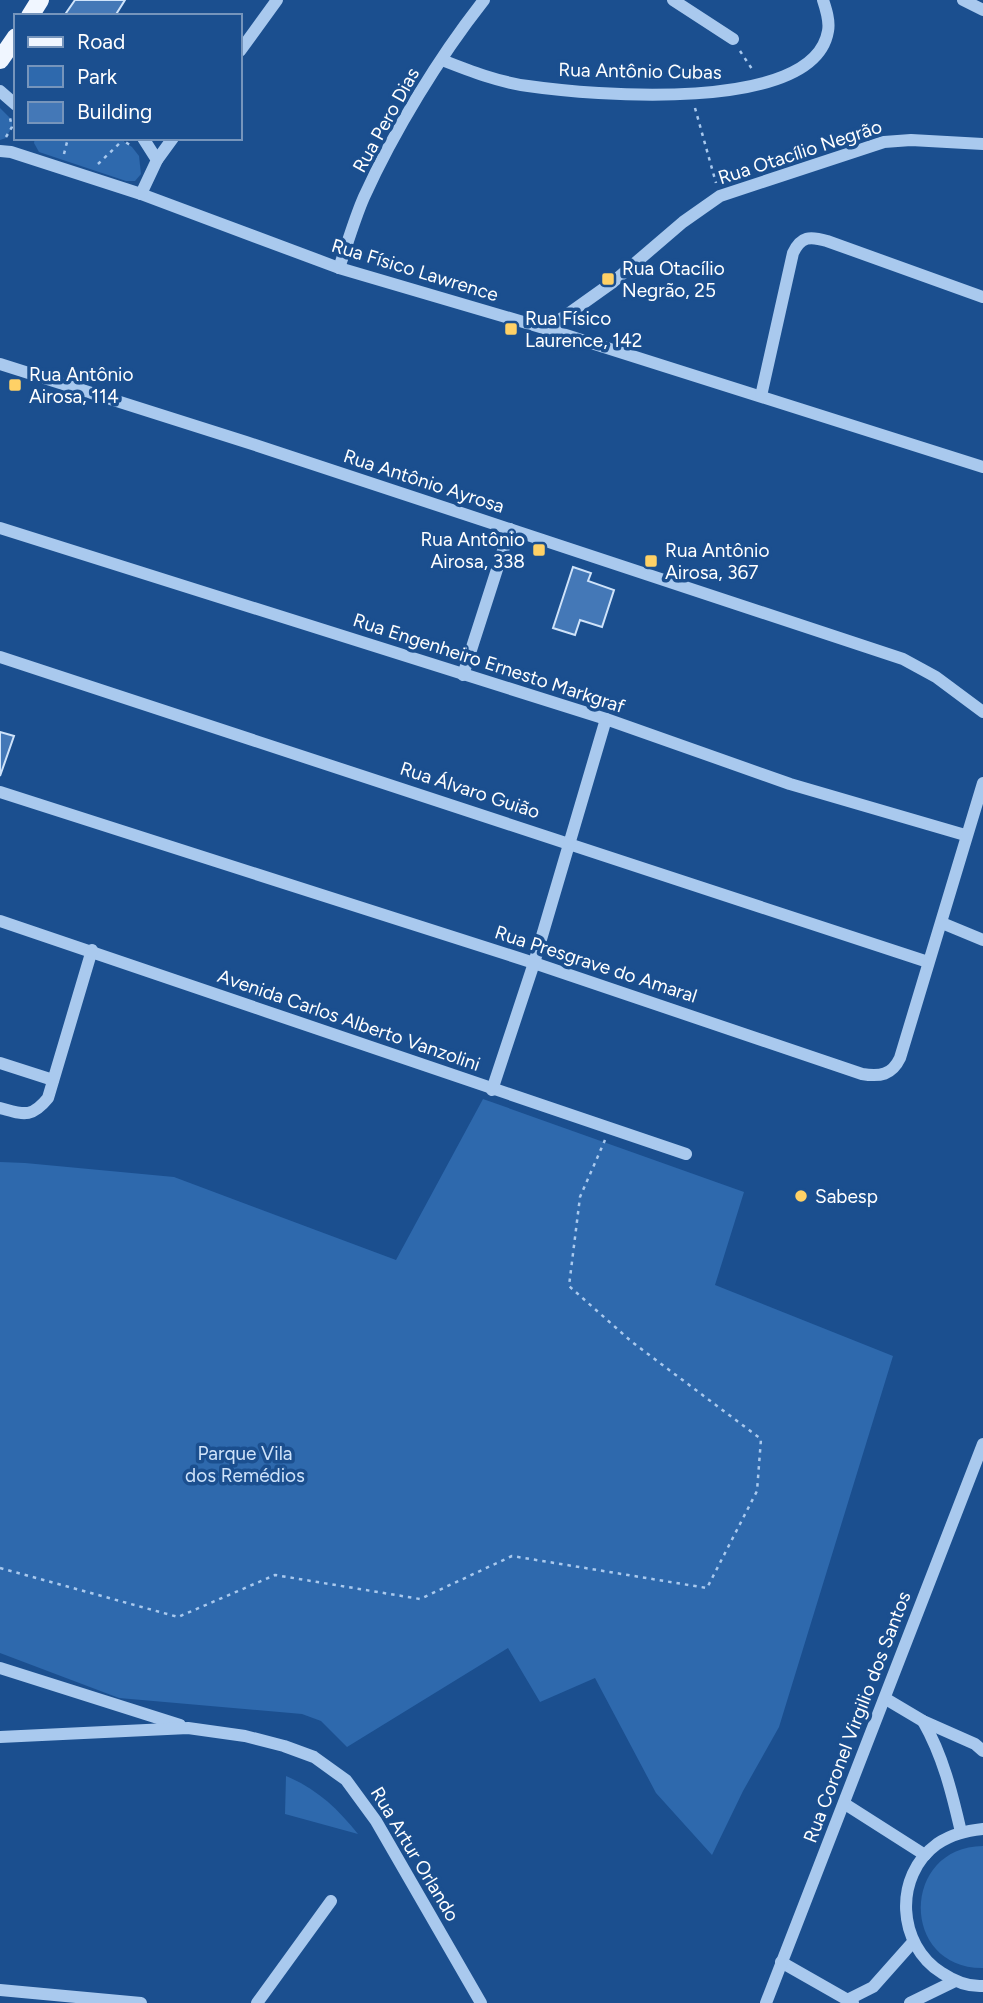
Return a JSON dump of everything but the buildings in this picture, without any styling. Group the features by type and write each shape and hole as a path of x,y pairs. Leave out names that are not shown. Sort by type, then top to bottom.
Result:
{"main road":[{"path":"0,60 14,40"}],"street":[{"path":"242,47 277,0"},
{"name":"Rua Pero Dias","path":"339,268 364,199 395,137 464,26 484,0"},
{"path":"673,0 733,39"},
{"name":"Rua Antônio Cubas","path":"442,60 482,76 526,86 589,92 691,95 727,92 761,84 800,68 819,53 829,29 823,0"},
{"path":"963,0 983,10"},
{"path":"0,91 14,103"},
{"path":"6,151 14,133"},
{"path":"144,140 157,160"},
{"path":"141,194 157,160 172,140"},
{"name":"Rua Otacílio Negrão","path":"547,329 612,282 683,222 720,196 884,142 911,140 983,144"},
{"name":"Rua Físico Lawrence","path":"6,151 141,194 339,268 547,329 983,467"},
{"path":"761,396 793,253 804,238 827,241 983,297"},
{"name":"Rua Antônio Ayrosa","path":"0,364 903,659 936,677 983,712"},
{"name":"Rua Engenheiro Ernesto Markgraf","path":"0,528 606,719 790,784 965,835"},
{"path":"463,675 510,529"},
{"name":"Rua Álvaro Guião","path":"0,657 928,962"},
{"path":"492,1090 534,962 606,719"},
{"name":"Rua Presgrave do Amaral","path":"0,792 534,962 875,1076 892,1070 900,1058 942,923 965,835 983,783"},
{"name":"Avenida Carlos Alberto Vanzolini","path":"0,920 686,1154"},
{"path":"942,923 983,940"},
{"path":"0,1108 24,1114 38,1111 48,1098 92,950"},
{"path":"0,1063 53,1080"},
{"name":"Rua Coronel Virgilio dos Santos","path":"766,2003 983,1444"},
{"path":"0,1668 188,1728"},
{"path":"886,1699 923,1721 975,1744 983,1751"},
{"path":"923,1721 936,1744 951,1787 961,1832"},
{"name":"Rua Artur Orlando","path":"0,1737 188,1728 284,1746 314,1757 346,1780 376,1821 481,2003"},
{"path":"845,1804 925,1855"},
{"path":"983,1829 961,1832 936,1845 912,1874 906,1897 906,1920 913,1942 930,1966 955,1981 983,1986"},
{"path":"257,2003 331,1901"},
{"path":"781,1962 850,2002 873,1987 913,1942"},
{"path":"910,2003 955,1981"},
{"path":"0,1990 141,2003"}],"path":[{"path":"733,39 761,84"},
{"path":"691,95 720,196"},
{"path":"0,139 14,133"},
{"path":"63,161 68,140"},
{"path":"96,166 120,140"},
{"path":"122,140 132,147"},
{"path":"0,1568 178,1617 275,1575 420,1599 512,1556 707,1588 757,1492 761,1439 632,1342 569,1286 580,1197 610,1129"}],"green space":[{"path":"0,108 12,120 12,127 6,138 0,140"},
{"path":"35,140 122,140 139,156 141,174 135,181 126,181 39,152"},
{"name":"Parque Vila dos Remédios","path":"483,1099 744,1192 715,1285 893,1356 779,1727 743,1791 712,1855 656,1793 595,1678 540,1702 508,1648 347,1747 321,1721 302,1714 119,1698 0,1653 0,1162 174,1177 396,1260"},
{"path":"286,1776 326,1800 358,1834 285,1814"},
{"path":"983,1846 983,1968 956,1963 936,1950 925,1930 921,1908 925,1885 936,1866 956,1852"}],"place":[{"name":"Rua Otacílio Negrão, 25","path":"608,279"},
{"name":"Rua Físico Laurence, 142","path":"511,329"},
{"name":"Rua Antônio Airosa, 114","path":"15,385"},
{"name":"Rua Antônio Airosa, 338","path":"539,550"},
{"name":"Rua Antônio Airosa, 367","path":"651,561"},
{"name":"Sabesp","path":"801,1196"}]}
